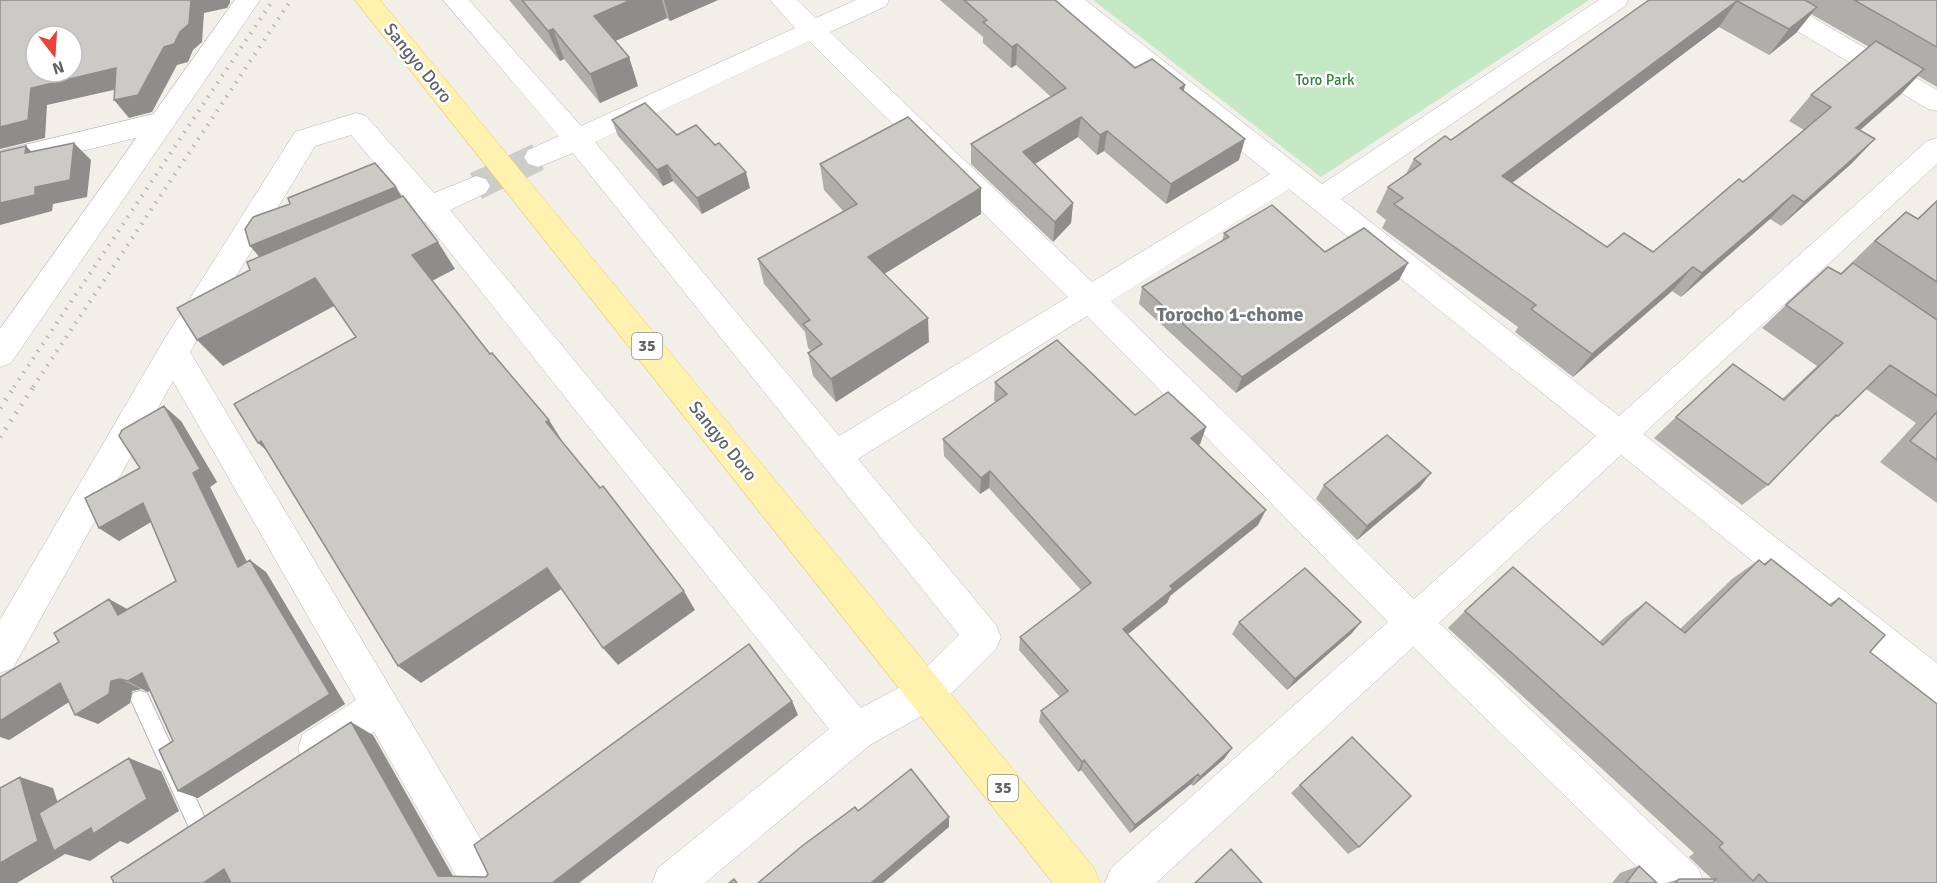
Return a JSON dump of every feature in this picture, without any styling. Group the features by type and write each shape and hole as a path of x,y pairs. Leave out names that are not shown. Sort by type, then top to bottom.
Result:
{"main road":[{"name":"Sangyo Doro","path":"367,0 1079,883"}],"street":[{"path":"0,354 248,0"},
{"path":"455,0 577,139 982,637 926,693 856,732 673,883"},
{"path":"782,0 1088,297 1414,622 1683,883"},
{"path":"538,157 878,0"},
{"path":"1069,0 1937,686"},
{"path":"1321,199 1616,0"},
{"path":"1764,0 1937,102"},
{"path":"0,161 162,122"},
{"path":"0,655 173,352 305,139 356,123 430,208 856,732"},
{"path":"1126,883 1937,148"},
{"path":"835,456 1088,297 1290,175"},
{"path":"387,226 476,186"},
{"path":"1814,259 1842,279"},
{"path":"204,302 247,284"},
{"path":"173,352 483,883"},
{"path":"284,769 380,706"}],"lane":[{"path":"140,700 198,825"}],"green space":[{"name":"Toro Park","path":"1093,0 1589,0 1321,177"}],"building":[{"path":"0,0 191,0 189,24 180,32 174,44 164,47 138,95 114,100 116,68 84,76 84,24 24,24 24,84 48,84 31,88 28,120 0,127"},
{"path":"522,0 631,0 594,16 629,57 590,74 553,29 548,31"},
{"path":"964,0 1055,0 1135,68 1152,59 1185,85 1180,88 1245,139 1171,184 1107,131 1100,135 1081,117 1023,152 1073,203 1055,222 971,144 1066,88 1017,44 1012,47 983,22 987,20"},
{"path":"1649,0 1805,0 1817,7 1789,29 1737,1 1502,176 1607,247 1624,233 1653,252 1739,179 1743,182 1831,107 1811,95 1876,41 1924,69 1856,128 1875,139 1804,202 1793,195 1702,273 1693,267 1592,354 1531,309 1536,305 1394,204 1403,198 1388,187 1421,164 1414,159 1445,136 1451,140"},
{"path":"1854,0 1937,0 1937,47"},
{"path":"645,103 677,135 696,125 715,145 719,143 746,172 697,198 667,165 657,170 612,120"},
{"path":"908,117 981,188 868,257 928,318 831,379 808,353 822,344 803,324 810,320 758,259 857,204 820,164"},
{"path":"74,143 70,180 35,187 35,195 0,203 0,152 26,146 25,153"},
{"path":"375,163 396,187 250,246 245,229 253,217 290,204 288,198"},
{"path":"403,196 438,242 412,255 490,354 492,353 549,420 546,422 600,488 603,486 684,591 603,648 547,568 398,666 261,441 258,443 234,404 356,337 315,278 197,340 177,308 250,270 247,262"},
{"path":"1937,201 1937,282 1875,241 1906,212 1918,219"},
{"path":"1272,205 1325,252 1364,228 1408,263 1242,377 1142,287 1229,237 1224,233"},
{"path":"1853,263 1937,320 1937,396 1890,365 1838,416 1836,415 1768,485 1676,417 1733,364 1784,400 1843,343 1786,305 1828,267 1841,274"},
{"path":"1057,340 1135,415 1168,392 1206,427 1191,438 1266,510 1170,586 1173,589 1123,629 1232,748 1200,777 1198,774 1135,825 1084,760 1082,762 1041,711 1068,691 1020,637 1091,583 990,471 981,478 943,439 1007,394 995,382"},
{"path":"164,406 200,469 193,473 238,567 250,560 330,694 178,791 159,750 173,741 142,673 128,681 120,679 111,681 109,694 75,715 60,683 0,721 0,677 59,642 54,633 109,599 118,615 176,581 143,503 99,528 85,498 140,468 119,436 122,430"},
{"path":"1937,412 1937,460 1910,441"},
{"path":"1387,435 1431,473 1367,526 1324,485"},
{"path":"1771,559 1831,606 1839,598 1885,635 1870,652 1937,704 1937,883 1768,883 1759,874 1753,881 1719,847 1723,843 1465,611 1513,567 1603,645 1646,602 1685,633 1759,560 1765,565"},
{"path":"1305,568 1361,622 1295,679 1239,622"},
{"path":"749,644 792,701 552,883 231,883 224,869 203,883 114,883 111,877 351,722 438,876 486,877 488,874 474,845"},
{"path":"1352,737 1411,796 1359,847 1300,785"},
{"path":"129,758 147,799 93,834 91,828 54,851 39,813"},
{"path":"911,769 949,817 871,883 758,883 802,846 855,807 858,811"},
{"path":"20,777 38,841 0,863 0,788"},
{"path":"1231,849 1262,883 1195,883"},
{"path":"1639,866 1657,883 1626,883"},
{"path":"1679,879 1716,879 1713,883 1675,883"}],"tunnel":[{"path":"476,186 538,157"}],"railway":[{"path":"14,387 273,0"},
{"path":"33,387 291,0"},
{"path":"0,408 15,386"},
{"path":"0,437 34,386"}],"district":[{"name":"Torocho 1-chome","path":"1230,314"}]}
